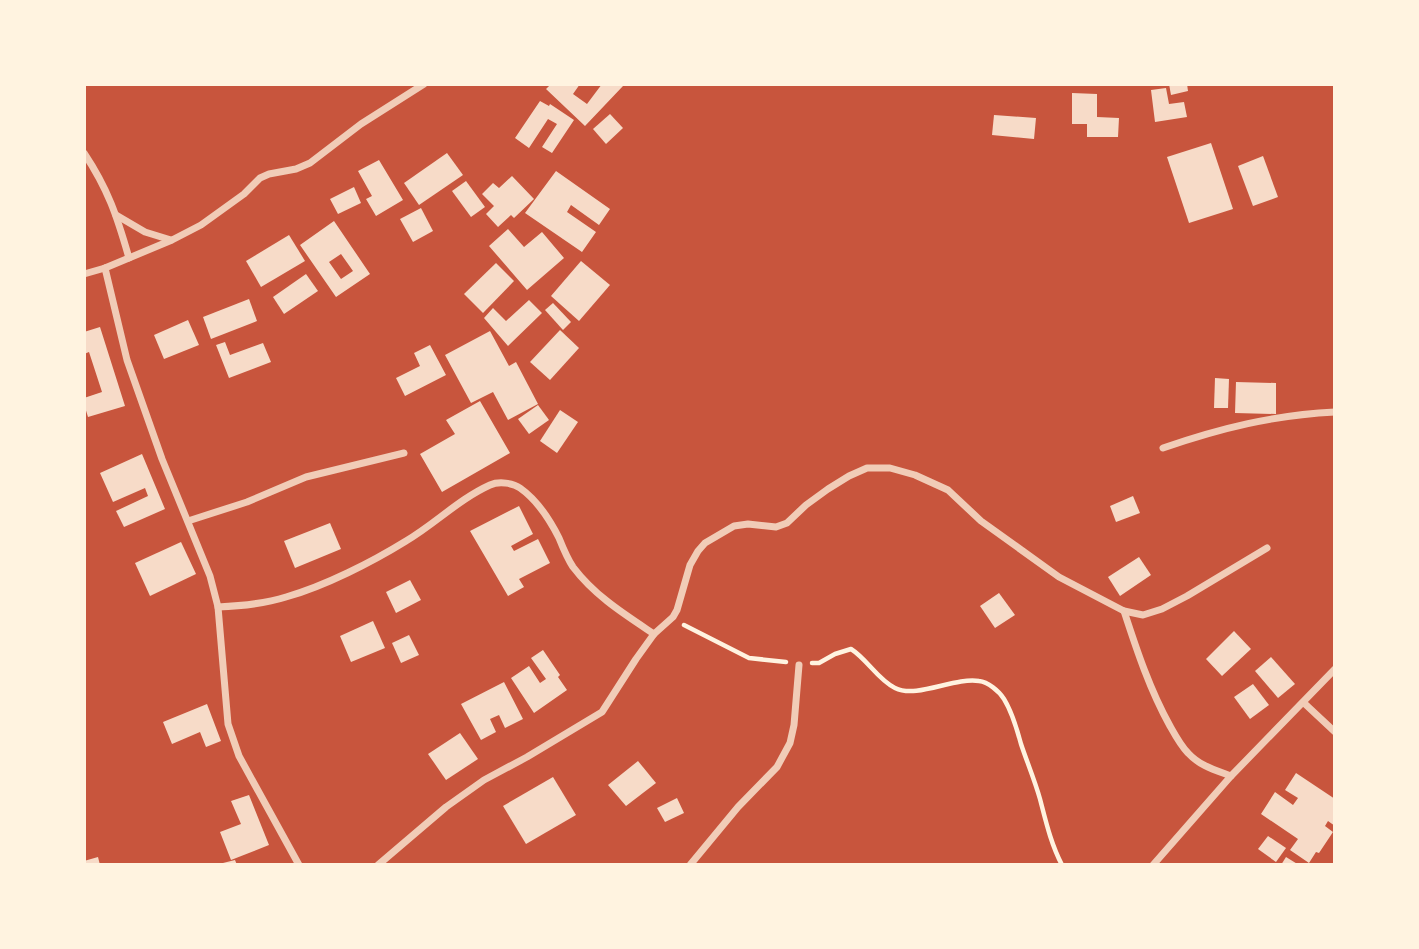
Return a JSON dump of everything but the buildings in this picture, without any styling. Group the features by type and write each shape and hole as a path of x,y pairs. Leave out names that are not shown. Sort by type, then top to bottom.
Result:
{"street":[{"path":"84,275 172,240 201,225 244,194 260,178 310,163 361,124 424,84"},
{"path":"84,153 109,194 129,258"},
{"path":"116,215 145,232 172,240"},
{"path":"105,268 127,360 162,458 210,576 218,607 228,724 239,756 299,865"},
{"path":"1163,448 1239,425 1335,412"},
{"path":"188,521 247,502 306,477 404,453"},
{"path":"378,865 446,807 484,780 603,712 654,634 673,617 690,565 705,543 734,526 748,524 776,527 787,523 828,489 867,468 890,468 915,475 948,490 981,521 1059,577 1124,611 1143,615 1162,609 1267,548"},
{"path":"218,607 254,605 276,600 323,583 408,540 443,514 492,484 504,483 518,486 536,502 571,564 589,586 609,604 654,634"},
{"path":"1124,611 1158,704 1176,736 1189,754 1206,767 1231,776"},
{"path":"690,865 738,807 777,766 790,744 799,665"},
{"path":"1153,865 1231,776 1335,669"},
{"path":"1304,703 1335,732"}],"path":[{"path":"673,617 749,658 799,665 819,663 851,649 860,654 897,689 920,689 979,681 991,686 1004,698 1016,727 1052,844 1062,865"}]}
